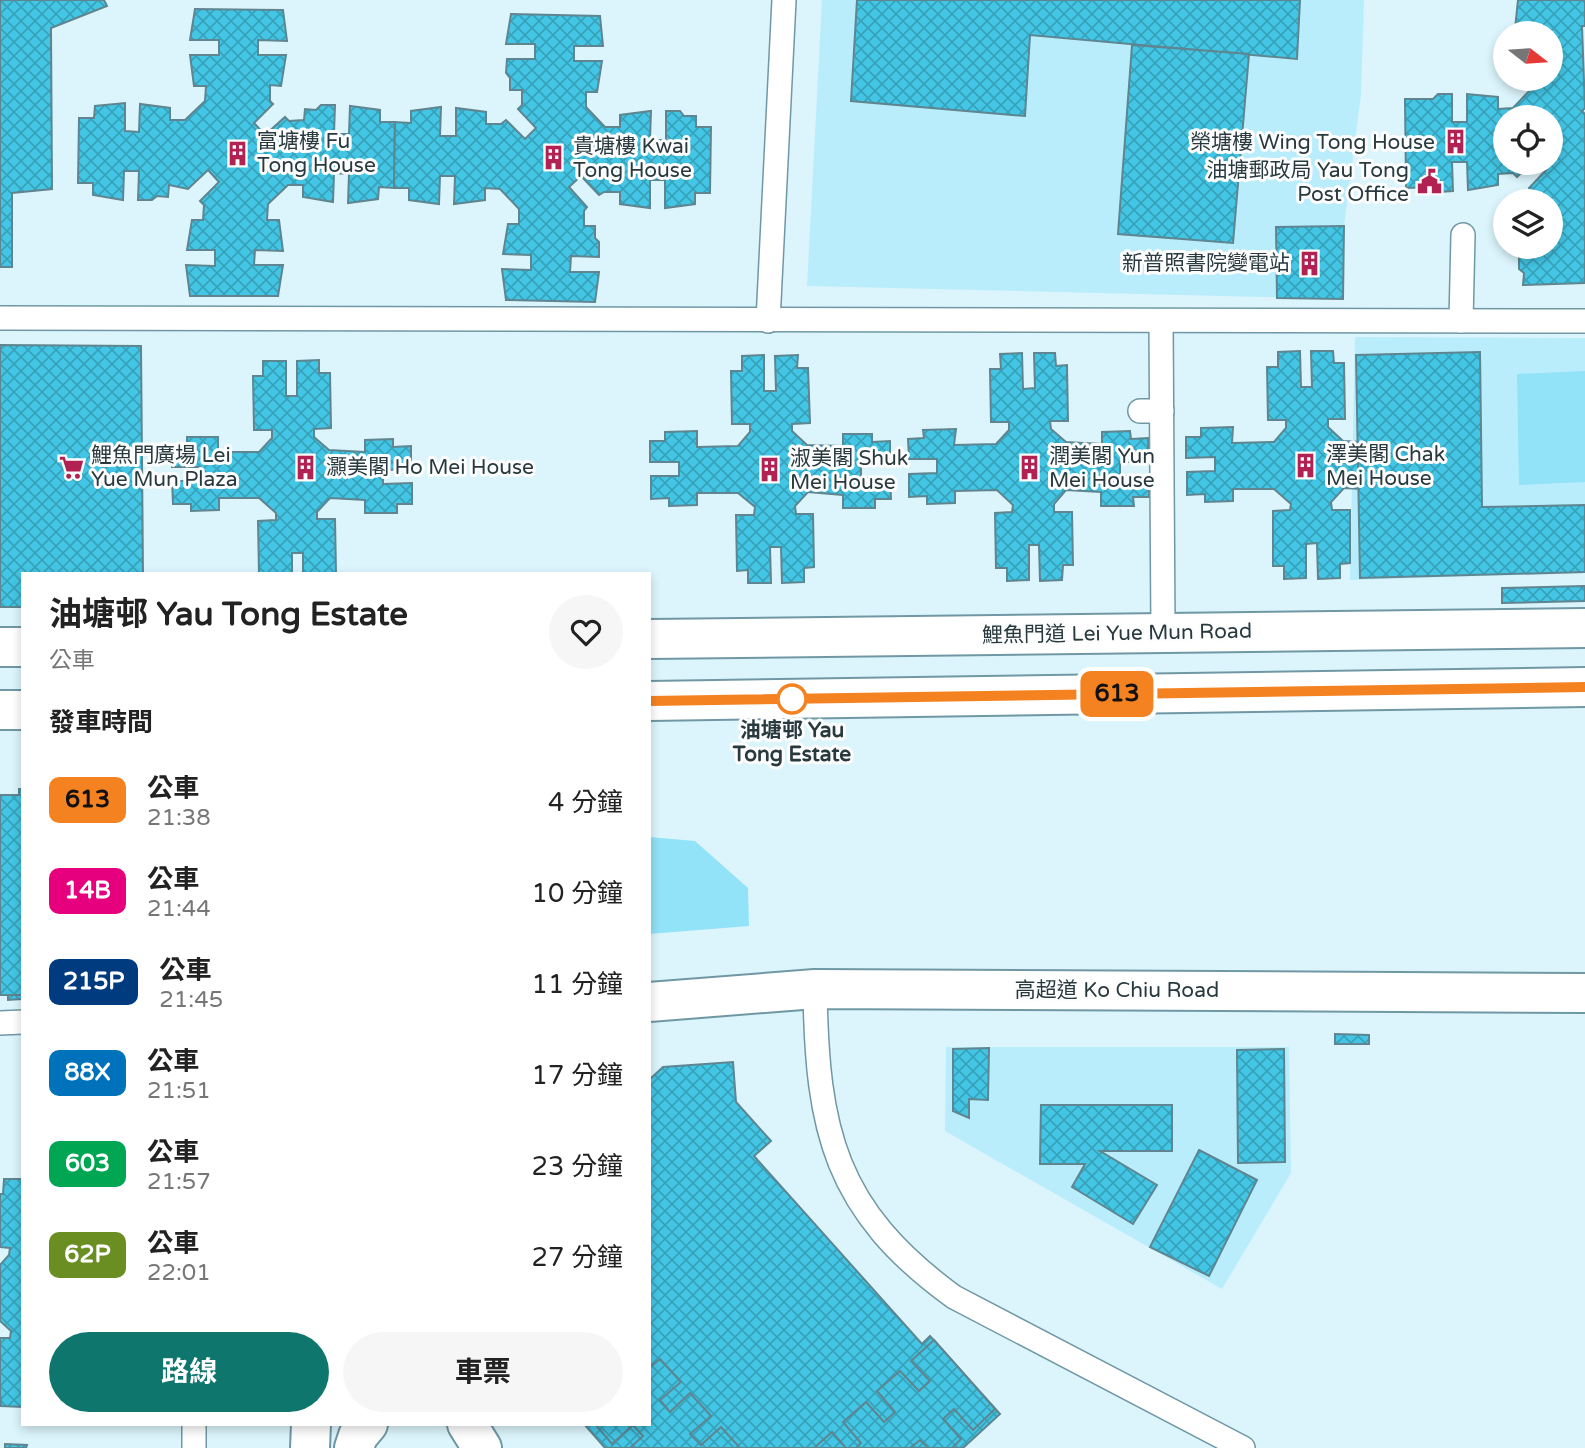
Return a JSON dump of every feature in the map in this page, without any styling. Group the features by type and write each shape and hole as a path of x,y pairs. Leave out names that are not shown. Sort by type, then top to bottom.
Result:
{"main road":[{"name":"鯉魚門道 Lei Yue Mun Road","path":"651,639 1585,628"},
{"path":"0,647 21,647"},
{"path":"651,701 1585,687"},
{"path":"0,710 21,710"},
{"name":"高超道 Ko Chiu Road","path":"651,1002 815,989 1585,993"},
{"path":"310,1448 311,1426"},
{"path":"354,1448 358,1436 366,1426"},
{"path":"468,1426 482,1448"}],"lane":[{"path":"768,321 784,0"},
{"path":"1461,321 1463,235"},
{"path":"0,318 1585,321"},
{"path":"1161,322 1151,411 1163,632"},
{"path":"815,989 817,1072 823,1111 834,1148 850,1185 870,1217 895,1248 922,1274 954,1297 1243,1448"},
{"path":"0,1023 21,1022"},
{"path":"194,1426 194,1448"}],"shaded area":[{"path":"822,0 1364,0 1361,95 1344,226 1343,299 807,286"},
{"path":"1355,337 1585,338 1585,573 1350,580"},
{"path":"1585,371 1585,482 1519,485 1517,374"},
{"path":"651,837 695,841 748,888 749,926 651,934"},
{"path":"946,1047 1289,1047 1291,1173 1222,1289 945,1131"}],"building":[{"path":"0,0 104,0 107,6 51,28 52,189 12,193 12,267 0,267"},
{"path":"857,0 1300,0 1297,59 1030,35 1025,116 851,101"},
{"name":"榮塘樓 Wing Tong House","path":"1518,0 1585,0 1585,26 1582,26 1585,108 1582,111 1585,114 1585,283 1523,285 1524,273 1519,269 1519,259 1563,259 1563,189 1529,188 1541,175 1563,175 1563,105 1516,105 1529,91 1563,91 1563,21 1516,21"},
{"name":"富塘樓 Fu Tong House","path":"195,9 283,10 287,41 258,40 258,55 286,55 281,86 270,85 270,101 273,104 254,123 265,135 285,117 289,121 304,120 305,109 316,110 321,105 335,105 334,134 349,134 350,106 380,110 380,122 395,122 394,188 379,187 378,199 348,203 349,174 334,173 333,202 303,197 303,185 288,185 268,204 267,220 279,220 283,251 255,250 254,265 283,265 278,296 190,296 186,265 215,266 215,250 187,250 192,220 203,220 204,205 200,201 219,182 208,170 188,189 169,185 168,197 157,196 152,200 138,200 139,171 124,171 123,200 93,195 93,183 78,183 79,118 94,118 95,106 125,103 125,131 139,132 140,104 170,108 170,120 185,120 205,101 206,86 194,86 190,55 219,55 219,40 190,40"},
{"name":"貴塘樓 Kwai Tong House","path":"511,14 600,16 603,46 574,46 574,61 602,61 597,92 586,92 586,107 605,127 620,127 620,115 651,111 650,140 666,140 666,111 680,111 684,116 696,116 696,127 711,127 710,193 695,193 695,204 665,208 665,180 650,180 650,208 620,204 620,192 604,192 599,195 581,176 569,187 587,207 584,211 584,226 595,226 595,238 599,242 599,257 571,256 570,272 599,272 595,302 506,300 502,269 531,270 531,255 503,254 508,224 519,224 519,209 500,189 485,188 485,200 454,204 455,176 440,176 439,204 409,200 409,188 394,188 395,122 411,123 411,111 441,107 440,136 456,136 456,108 486,112 486,124 501,124 506,120 525,139 536,128 518,109 522,105 522,90 510,90 510,78 506,73 507,59 535,59 535,44 506,44"},
{"path":"1132,45 1249,54 1233,243 1118,234"},
{"name":"榮塘樓 Wing Tong House","path":"1438,94 1452,94 1452,122 1467,122 1467,94 1498,97 1498,105 1493,105 1493,175 1498,175 1498,185 1468,190 1467,162 1452,162 1453,191 1439,192 1435,187 1406,188 1405,99 1433,99"},
{"name":"新普照書院變電站","path":"1344,226 1343,299 1277,298 1276,227"},
{"name":"鯉魚門廣場 Lei Yue Mun Plaza","path":"0,345 141,346 143,572 21,572 21,607 0,607"},
{"name":"澤美閣 Chak Mei House","path":"1300,351 1301,387 1312,387 1311,351 1333,351 1334,363 1344,363 1345,419 1328,419 1328,427 1343,441 1379,443 1379,431 1408,430 1408,437 1425,437 1426,459 1398,460 1398,474 1426,474 1426,495 1411,495 1411,504 1379,504 1379,490 1344,488 1331,502 1332,510 1350,510 1350,563 1340,564 1340,578 1318,579 1317,543 1306,544 1306,578 1284,579 1284,566 1273,566 1273,511 1290,510 1291,504 1274,489 1233,489 1233,501 1205,502 1205,494 1187,495 1187,472 1215,471 1215,457 1186,458 1186,437 1201,437 1201,428 1233,427 1232,443 1274,442 1286,428 1286,420 1268,420 1267,367 1278,367 1278,352"},
{"path":"1480,352 1482,507 1585,505 1585,572 1360,578 1356,355"},
{"name":"潤美閣 Yun Mei House","path":"1022,353 1023,389 1035,388 1034,353 1055,353 1056,366 1067,365 1068,421 1050,421 1051,429 1066,442 1102,444 1102,432 1130,431 1131,439 1148,438 1149,462 1120,462 1120,476 1149,476 1149,497 1133,497 1134,506 1101,506 1101,492 1066,490 1054,504 1054,512 1072,512 1073,565 1063,565 1062,580 1040,581 1039,545 1029,545 1029,580 1007,581 1007,568 996,568 995,513 1012,512 1013,505 997,490 955,491 955,503 927,504 927,496 909,497 909,474 937,473 937,459 909,459 908,439 924,438 923,430 956,429 954,445 996,444 1009,430 1009,422 991,422 990,369 1001,369 1000,354"},
{"name":"淑美閣 Shuk Mei House","path":"764,355 764,391 776,391 775,356 798,355 797,368 808,368 810,423 792,424 792,431 807,445 843,446 843,434 872,434 872,442 890,441 890,464 861,464 861,478 890,478 891,499 875,499 875,508 843,508 843,495 808,492 795,506 796,514 813,514 814,567 804,568 804,582 782,583 781,547 770,547 771,583 748,583 748,570 737,571 736,515 754,515 755,507 738,493 697,493 697,505 669,506 669,498 651,499 651,476 679,476 679,462 650,462 650,441 665,441 665,432 697,431 697,447 738,446 750,432 750,424 732,424 731,371 742,371 742,356"},
{"name":"灝美閣 Ho Mei House","path":"319,360 319,373 330,373 331,428 314,429 314,437 329,450 365,452 365,440 393,439 393,447 411,446 411,469 383,470 383,484 412,483 412,504 397,504 397,513 365,513 365,500 330,498 317,512 317,519 335,519 336,572 303,572 303,553 292,553 292,572 259,572 258,521 276,520 276,513 259,498 219,498 219,510 191,511 191,504 173,504 172,481 201,481 200,467 172,467 171,446 187,446 187,437 218,437 218,452 259,452 272,438 272,430 254,430 253,376 263,376 263,361 286,361 286,396 297,396 297,361"},
{"path":"1585,586 1585,601 1502,603 1502,588"},
{"path":"21,789 21,999 8,1000 7,958 13,957 13,936 0,925 0,873 12,862 11,841 5,841 5,799 19,798"},
{"path":"0,795 21,795 21,995 0,995"},
{"path":"1335,1034 1369,1035 1369,1044 1335,1044"},
{"path":"989,1048 988,1100 969,1099 969,1118 953,1111 953,1049"},
{"path":"1284,1049 1285,1162 1238,1163 1237,1050"},
{"path":"733,1062 736,1102 771,1141 754,1156 922,1344 930,1336 1000,1414 963,1448 605,1448 586,1426 651,1426 651,1078 663,1067"},
{"path":"1041,1105 1172,1105 1172,1151 1100,1151 1157,1185 1133,1224 1072,1187 1085,1164 1040,1164"},
{"path":"1199,1150 1257,1180 1209,1276 1150,1247"},
{"path":"4,1179 21,1179 21,1407 1,1406 0,1338 10,1338 11,1331 0,1321 0,1265 9,1255 10,1248 0,1247 0,1194 3,1194"},
{"path":"934,1340 995,1409 973,1430 954,1409 943,1419 961,1439 952,1448 928,1448 920,1440 910,1448 856,1448 861,1443 843,1422 866,1402 884,1422 895,1412 877,1391 900,1371 919,1391 930,1381 911,1361"},
{"path":"660,1359 681,1382 660,1400 670,1412 690,1393 711,1416 690,1434 701,1445 721,1427 740,1448 630,1448 643,1436 634,1426 651,1426 651,1366"},
{"path":"597,1426 632,1426 612,1444"},
{"path":"832,1432 846,1448 814,1448"},
{"path":"5,1444 27,1445 26,1448 5,1448"}],"bus line":[{"name":"613","path":"651,701 1585,687"}],"place":[{"name":"榮塘樓 Wing Tong House","path":"1455,142"},
{"name":"富塘樓 Fu Tong House","path":"237,153"},
{"name":"貴塘樓 Kwai Tong House","path":"553,158"},
{"name":"油塘郵政局 Yau Tong Post Office","path":"1429,182"},
{"name":"新普照書院變電站","path":"1310,263"},
{"name":"澤美閣 Chak Mei House","path":"1306,466"},
{"name":"鯉魚門廣場 Lei Yue Mun Plaza","path":"71,467"},
{"name":"灝美閣 Ho Mei House","path":"306,467"},
{"name":"潤美閣 Yun Mei House","path":"1029,468"},
{"name":"淑美閣 Shuk Mei House","path":"770,470"},
{"name":"油塘邨 Yau Tong Estate","path":"792,699"}]}
